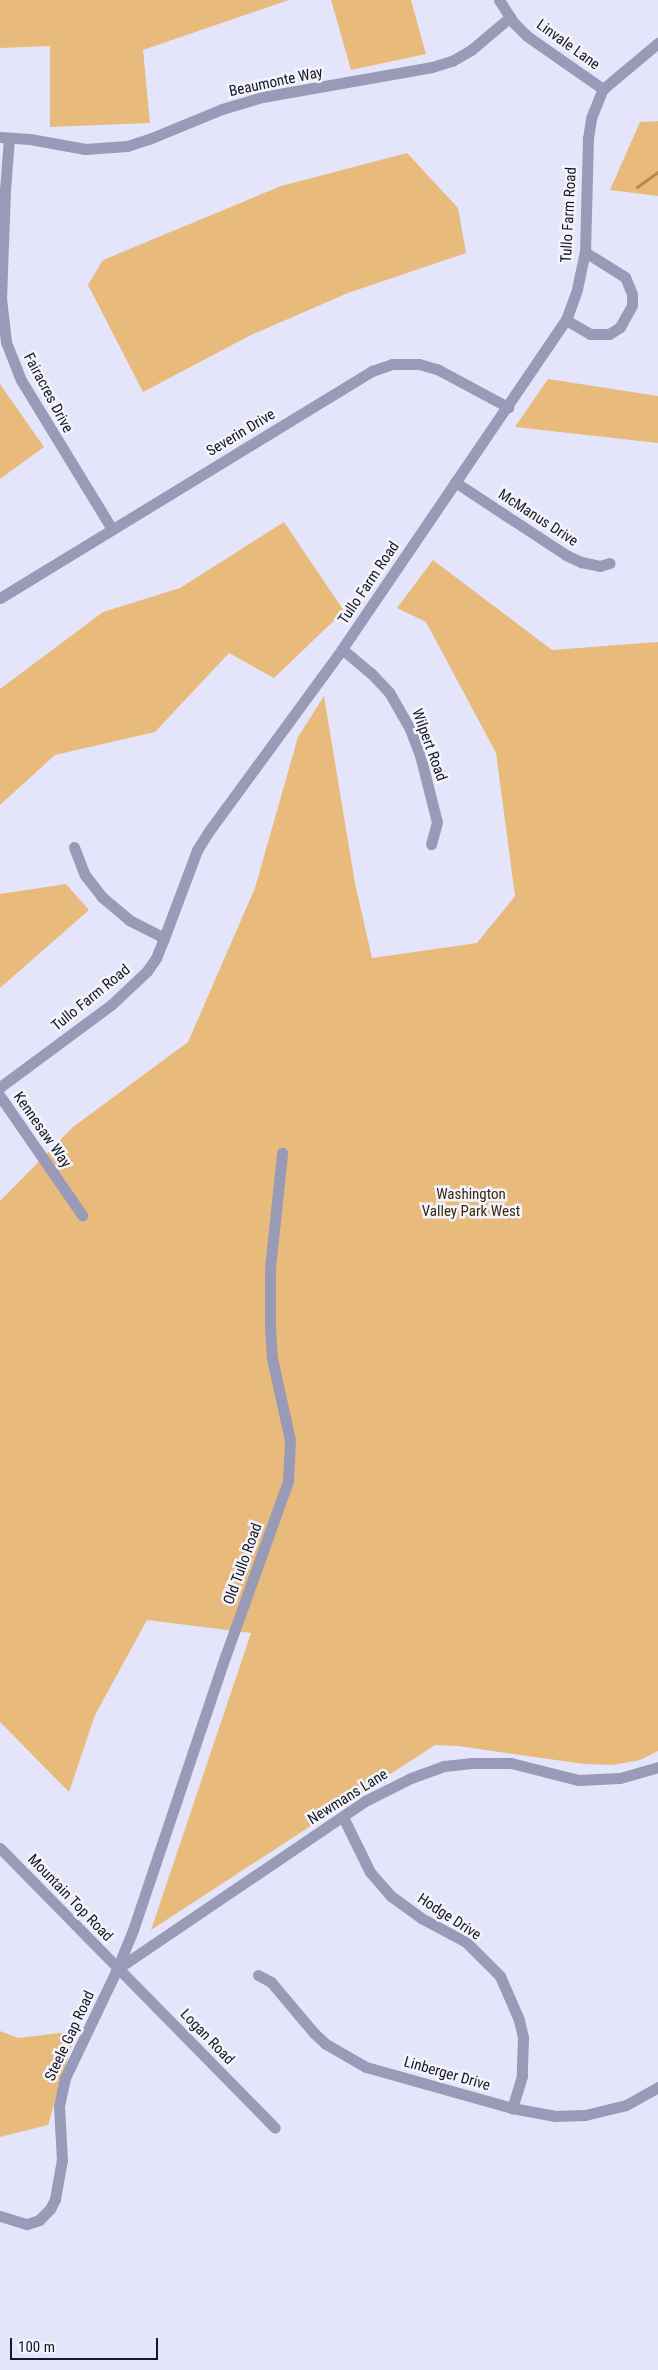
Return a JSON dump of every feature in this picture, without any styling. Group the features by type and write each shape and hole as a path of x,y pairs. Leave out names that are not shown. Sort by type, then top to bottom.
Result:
{"street":[{"name":"Linvale Lane","path":"499,0 528,36 603,89"},
{"name":"Beaumonte Way","path":"5,137 85,148 127,146 222,109 262,98 432,67 452,61 471,50 510,16"},
{"name":"Tullo Farm Road","path":"0,1087 135,985 156,958 197,850 342,649 566,320 577,289 585,252 588,138 591,118 603,89 658,43"},
{"name":"Fairacres Drive","path":"5,137 1,298 6,342 21,380 112,529"},
{"path":"566,320 590,334 609,334 620,328 632,305 632,294 625,277 585,252"},
{"name":"Severin Drive","path":"0,598 372,371 392,364 419,364 437,369 508,406"},
{"name":"McManus Drive","path":"455,482 566,555 581,562 600,566 610,563"},
{"name":"Wilpert Road","path":"342,649 371,673 389,692 410,729 420,755 437,822 431,844"},
{"path":"74,847 85,875 102,898 129,920 164,938"},
{"name":"Kennesaw Way","path":"0,1096 82,1214"},
{"name":"Old Tullo Road","path":"117,1969 136,1921 225,1657 288,1481 290,1440 272,1358 270,1329 270,1268 282,1153"},
{"name":"Newmans Lane","path":"117,1969 343,1816 392,1786 444,1766 472,1763 511,1763 578,1780 601,1780 640,1774 658,1767"},
{"name":"Hodge Drive","path":"343,1816 370,1872 391,1896 421,1918 466,1942 500,1976 519,2020 523,2038 522,2076 512,2108"},
{"name":"Mountain Top Road","path":"0,1848 88,1936 117,1969"},
{"name":"Logan Road","path":"117,1969 275,2128"},
{"name":"Steele Gap Road","path":"0,2216 27,2224 39,2220 50,2209 55,2199 62,2162 60,2093 65,2078 117,1969"},
{"name":"Linberger Drive","path":"258,1975 271,1982 314,2033 340,2054 366,2067 512,2108 555,2116 585,2115 626,2104 658,2087"}],"green space":[{"path":"0,0 289,0 143,50 150,123 50,127 50,46 0,48"},
{"path":"331,0 411,0 426,54 351,70"},
{"path":"658,121 658,196 610,190 640,122"},
{"path":"407,153 458,208 466,253 348,293 251,335 143,392 88,285 103,260 281,186"},
{"path":"548,379 658,396 658,443 515,427"},
{"path":"0,384 44,447 0,479"},
{"path":"284,522 344,611 274,678 229,653 155,732 55,755 0,805 0,689 103,612 180,588"},
{"name":"Washington Valley Park West","path":"433,560 552,650 658,642 658,1751 640,1760 613,1765 584,1764 458,1746 435,1745 151,1930 251,1633 147,1620 95,1715 69,1792 0,1722 0,1201 73,1127 188,1042 255,888 298,737 324,696 355,883 372,958 477,943 515,896 496,753 426,622 397,608"},
{"path":"66,884 89,910 0,988 0,894"},
{"path":"0,2031 18,2038 76,2031 48,2125 0,2137"}],"waterway":[{"path":"637,187 658,172"}]}
